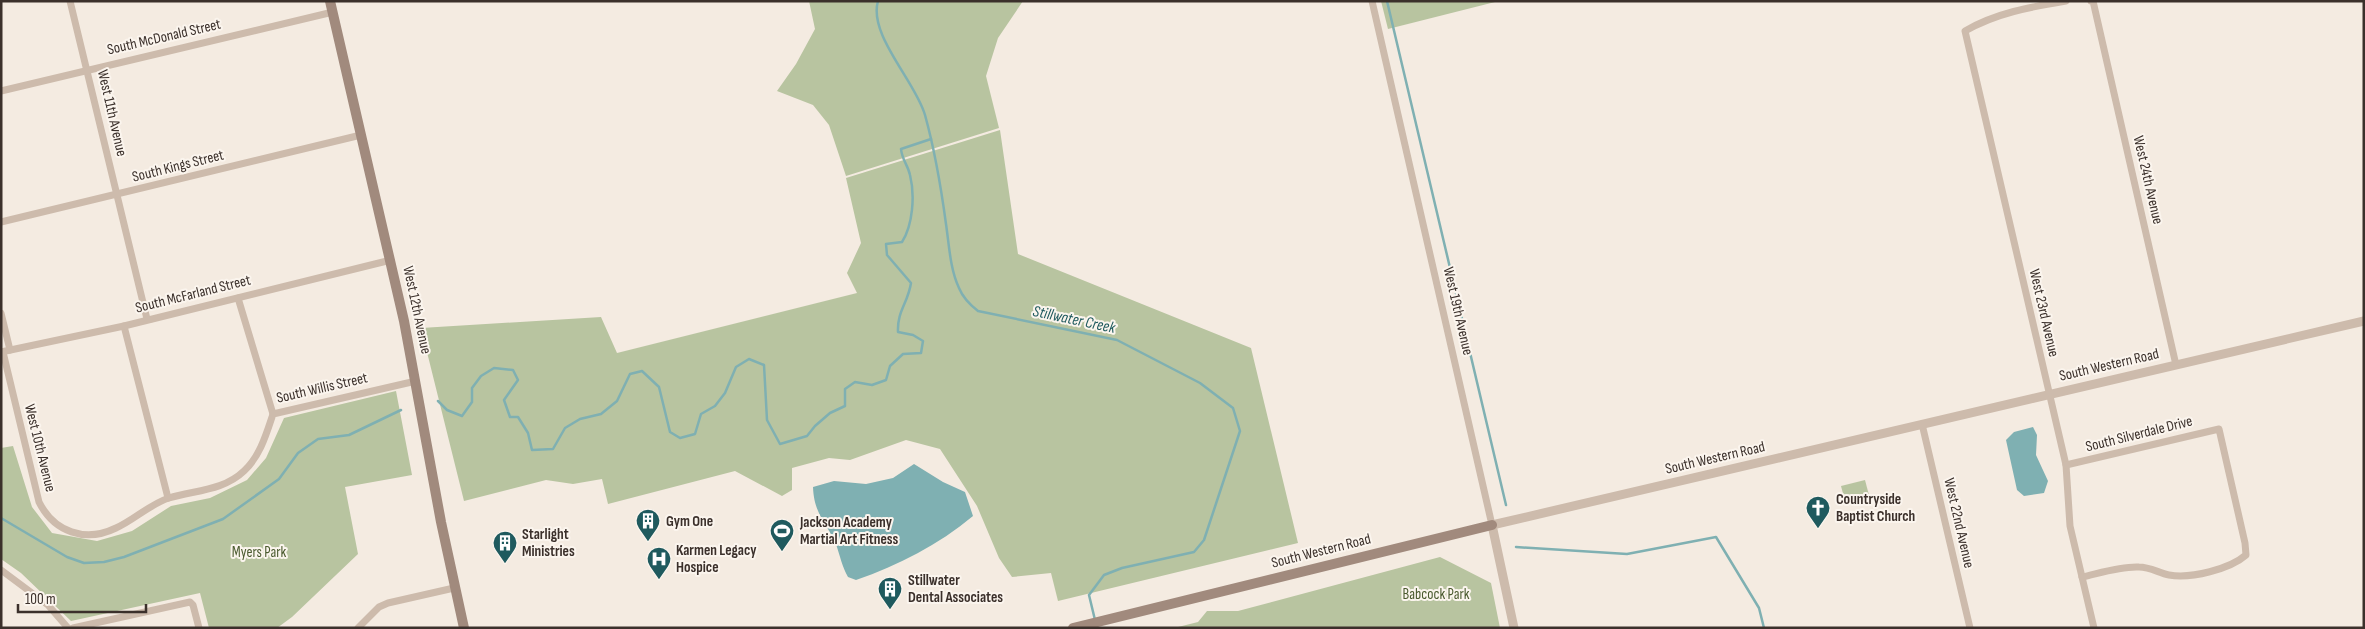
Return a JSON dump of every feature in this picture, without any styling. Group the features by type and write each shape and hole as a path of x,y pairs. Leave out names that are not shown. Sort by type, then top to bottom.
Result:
{"main road":[{"name":"West 12th Avenue","path":"332,6 391,260 416,380 454,588 464,628"},
{"name":"South Western Road","path":"1074,628 1492,525"}],"street":[{"name":"West 11th Avenue","path":"70,1 147,319"},
{"name":"West 19th Avenue","path":"1372,1 1514,628"},
{"name":"West 23rd Avenue","path":"2066,1 2024,8 1983,20 1965,32 2066,465 2070,526 2094,628"},
{"name":"West 24th Avenue","path":"2092,1 2176,365"},
{"name":"South McDonald Street","path":"1,91 332,6"},
{"name":"South Kings Street","path":"1,222 361,136"},
{"name":"South McFarland Street","path":"5,351 124,326 391,260"},
{"path":"238,298 273,414"},
{"name":"West 10th Avenue","path":"1,313 5,351 39,502 45,515 54,524 75,533"},
{"name":"South Western Road","path":"1492,525 2364,321"},
{"path":"124,326 168,498"},
{"name":"South Willis Street","path":"75,533 97,533 114,529 168,498 218,488 243,472 257,457 273,414 416,380"},
{"name":"West 22nd Avenue","path":"1922,424 1970,628"},
{"name":"South Silverdale Drive","path":"2066,465 2219,428 2246,543 2246,555 2238,561 2222,568 2189,575 2170,575 2140,566 2082,577"},
{"path":"1,570 48,605 68,628"},
{"path":"358,628 378,607 454,588"},
{"path":"73,628 190,602 193,605 199,628"}],"green space":[{"path":"809,1 1023,1 998,38 986,76 999,128 846,176 829,125 813,105 777,91 796,64 815,29"},
{"path":"1381,1 1499,1 1388,29"},
{"path":"1000,130 1018,254 1251,348 1298,543 1058,601 1051,573 1012,577 999,558 977,506 940,449 906,440 850,460 829,458 792,468 792,490 782,496 735,471 608,504 602,479 573,484 546,480 464,501 421,328 601,317 617,353 857,293 847,273 861,243 846,178"},
{"name":"Myers Park","path":"396,391 412,475 345,487 358,554 292,617 277,628 209,628 200,593 71,621 21,573 1,559 1,448 13,446 32,507 52,533 97,541 132,531 171,506 210,498 247,480 266,458 284,418"},
{"path":"1865,480 1870,499 1846,505 1841,486"},
{"name":"Babcock Park","path":"1440,557 1491,583 1500,628 1174,628 1198,622 1207,611 1238,611"}],"water":[{"path":"2033,427 2037,435 2036,455 2048,481 2044,493 2024,496 2017,490 2006,440 2014,432"},
{"path":"914,464 943,482 965,492 973,516 932,545 903,561 856,580 848,577 836,544 818,511 813,487 834,481 866,484 893,478"}],"waterway":[{"name":"Stillwater Creek","path":"878,1 877,14 880,29 894,58 920,102 925,115 942,196 952,265 956,281 967,301 978,311 1117,340 1200,383 1233,408 1240,431 1204,540 1194,552 1122,568 1104,575 1089,595 1095,620"},
{"path":"1387,1 1506,505"},
{"path":"438,401 447,410 462,416 472,402 472,388 481,376 494,368 513,370 518,380 504,400 510,417 518,417 528,433 532,450 553,449 565,428 580,419 601,414 617,401 630,374 642,371 659,387 670,432 680,438 695,434 701,414 715,406 725,393 736,367 749,359 764,365 767,420 780,444 807,436 830,413 845,406 845,389 855,382 872,385 886,380 890,366 903,354 921,353 923,341 913,335 898,332 899,318 911,283 887,255 886,244 902,242 911,219 912,183 901,149 931,139"},
{"path":"1,518 67,557 84,563 104,562 124,557 223,519 279,479 298,453 318,439 349,435 401,410"},
{"path":"1516,547 1627,554 1716,537 1759,608 1764,628"}],"place":[{"name":"Countryside Baptist Church","path":"1818,529"},
{"name":"Gym One","path":"648,542"},
{"name":"Jackson Academy Martial Art Fitness","path":"782,552"},
{"name":"Starlight Ministries","path":"505,564"},
{"name":"Karmen Legacy Hospice","path":"659,580"},
{"name":"Stillwater Dental Associates","path":"890,610"}]}
